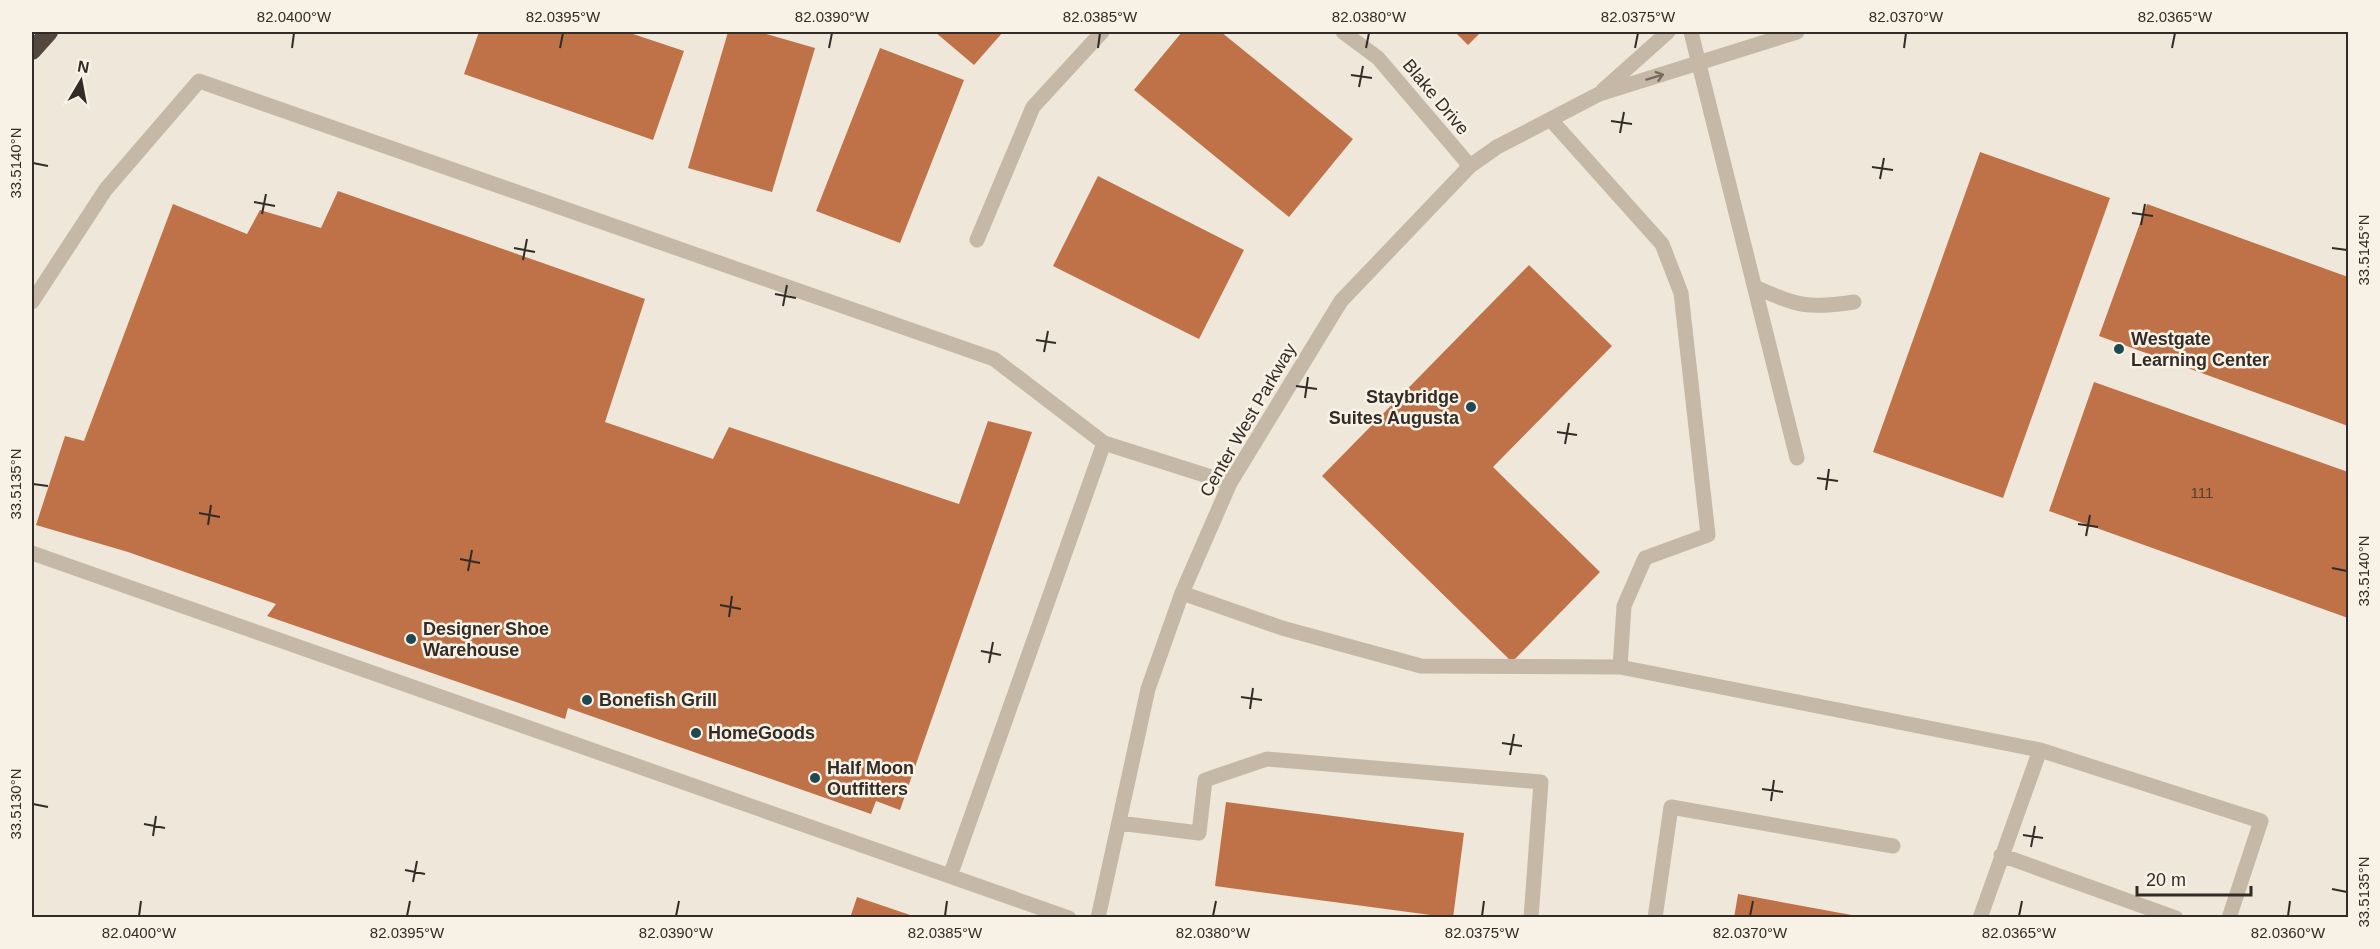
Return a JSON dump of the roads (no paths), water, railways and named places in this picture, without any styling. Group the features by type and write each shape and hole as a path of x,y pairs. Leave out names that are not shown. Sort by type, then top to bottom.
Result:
{"highway":[{"path":"32,51 49,32"}],"street":[{"path":"977,240 1032,106 1102,32"},
{"name":"Blake Drive","path":"1343,32 1378,58 1470,166"},
{"name":"Center West Parkway","path":"1599,94 1668,32"},
{"path":"1691,32 1797,458"},
{"name":"Center West Parkway","path":"1098,918 1148,689 1182,593 1230,483 1341,301 1470,166 1497,147 1599,94 1797,32"},
{"path":"32,302 106,189 199,81 994,359 1104,443 1230,483"},
{"path":"1551,120 1662,244 1681,293 1708,536 1645,558 1624,606 1620,667"},
{"path":"1755,287 1792,304 1823,307 1854,302"},
{"path":"950,876 1104,443"},
{"path":"32,553 1069,918"},
{"path":"1182,593 1282,628 1421,666 1620,667 2040,750 2262,821 2229,918"},
{"path":"1980,918 2040,750"},
{"path":"1119,823 1199,833 1205,780 1267,759 1541,782 1531,918"},
{"path":"1655,918 1671,807 1893,846"},
{"path":"2001,855 2176,918"}],"place":[{"name":"Westgate Learning Center","path":"2119,349"},
{"name":"Staybridge Suites Augusta","path":"1471,407"},
{"name":"Designer Shoe Warehouse","path":"411,639"},
{"name":"Bonefish Grill","path":"587,700"},
{"name":"HomeGoods","path":"696,733"},
{"name":"Half Moon Outfitters","path":"815,778"}]}
